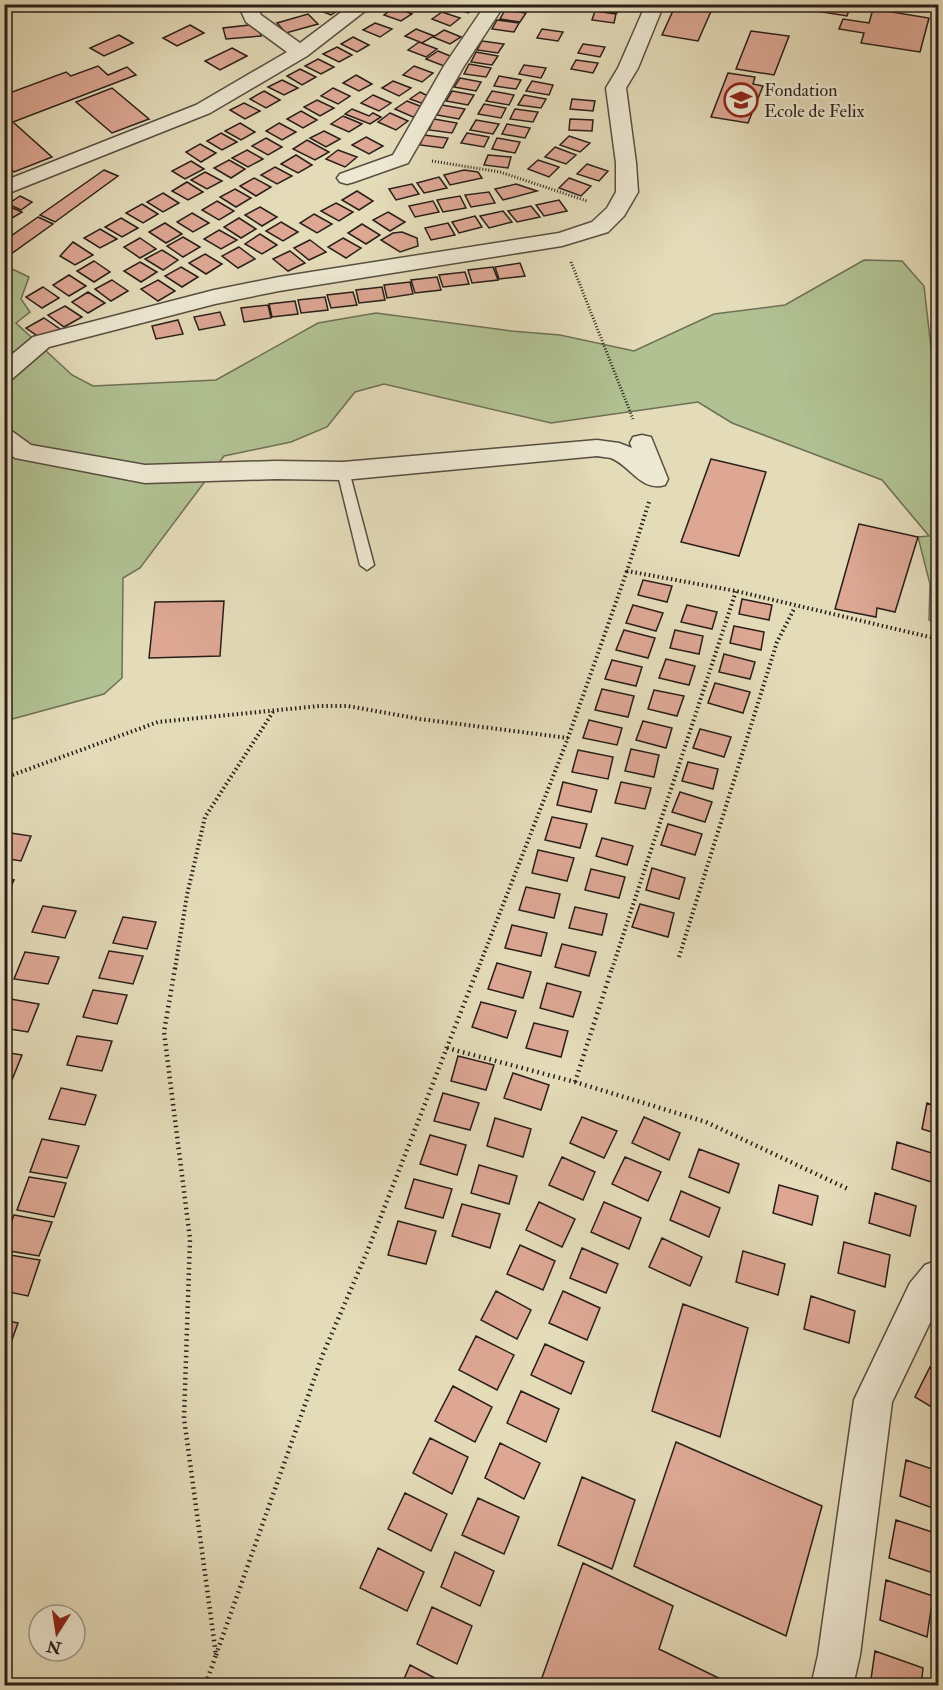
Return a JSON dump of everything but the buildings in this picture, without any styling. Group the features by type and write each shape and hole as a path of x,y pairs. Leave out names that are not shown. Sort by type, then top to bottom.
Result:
{"street":[{"path":"254,4 250,11 253,18 300,52"},
{"path":"4,189 203,109 300,52 365,4"},
{"path":"347,178 401,159 454,66 496,4"},
{"path":"4,374 41,342 214,297 279,284 561,239 600,227 616,211 627,192 626,164 616,88 655,4"},
{"path":"4,438 24,452 146,474 276,470 343,471 597,448 619,451 656,478"},
{"path":"642,443 656,478"},
{"path":"832,1686 839,1655 873,1400 923,1296 939,1278"}],"lane":[{"path":"343,471 367,565"}],"path":[{"path":"401,159 415,158 500,172 616,211"},
{"path":"561,239 642,443"},
{"path":"205,1686 323,1354 367,1252 568,738 627,570 656,478"},
{"path":"627,570 736,591 795,607 939,639"},
{"path":"575,1082 736,591"},
{"path":"679,957 777,642 795,607"},
{"path":"4,778 158,722 319,706 348,706 420,719 568,738"},
{"path":"216,1655 184,1418 190,1239 164,1032 187,895 205,817 273,712"},
{"path":"447,1048 575,1082 706,1122 849,1189"}],"green space":[{"path":"864,260 902,261 924,286 933,365 938,386 938,624 929,620 930,584 918,537 929,536 882,480 732,423 698,402 551,423 384,384 355,392 327,427 291,442 224,456 140,568 123,578 122,678 104,694 5,721 5,268 8,267 29,277 21,299 30,312 16,323 72,375 93,386 216,380 318,323 376,313 511,331 560,335 634,351 714,314 785,305"}],"place":[{"name":"Fondation Ecole de Felix","path":"741,100"}]}
